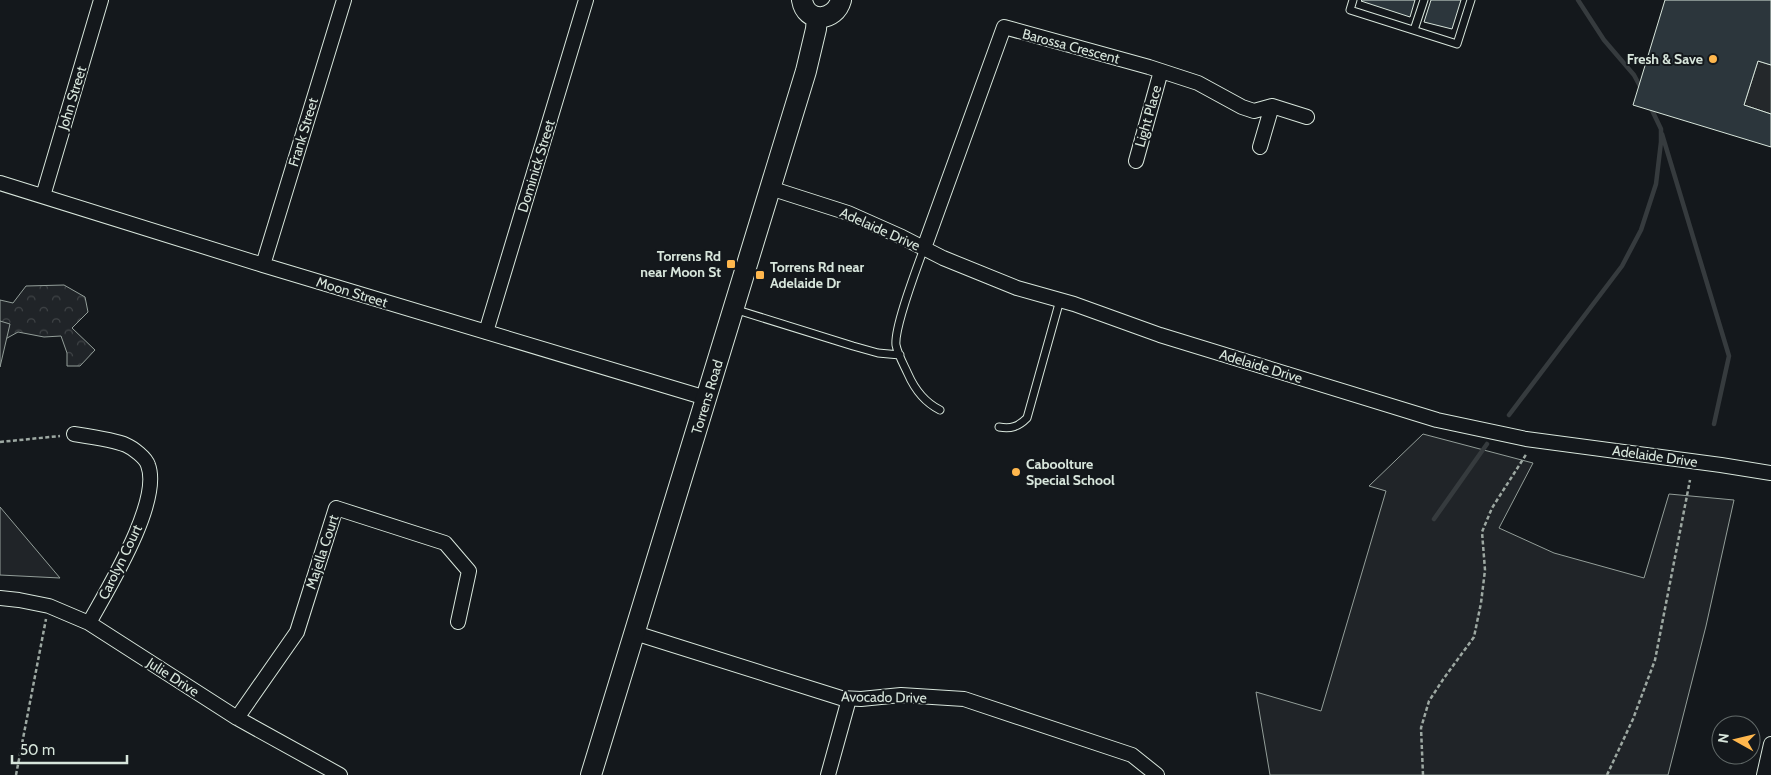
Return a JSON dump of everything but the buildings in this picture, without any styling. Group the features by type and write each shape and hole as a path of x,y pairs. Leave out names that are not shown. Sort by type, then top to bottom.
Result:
{"main road":[{"path":"802,0 806,10 817,17 830,16 835,12 841,0"},
{"name":"Torrens Road","path":"591,775 806,71 816,30 817,17"}],"street":[{"name":"John Street","path":"43,196 101,0"},
{"name":"Frank Street","path":"263,265 344,0"},
{"name":"Dominick Street","path":"486,332 586,0"},
{"name":"Barossa Crescent","path":"924,248 1004,28 1198,83 1242,107 1254,111 1272,106 1308,117"},
{"name":"Light Place","path":"1136,161 1161,71"},
{"path":"1260,147 1272,106"},
{"name":"Moon Street","path":"0,183 263,265 706,398"},
{"name":"Adelaide Drive","path":"770,188 848,213 1017,288 1060,300 1168,338 1460,426 1526,439 1721,464 1771,473"},
{"name":"Carolyn Court","path":"74,434 126,444 148,464 151,480 146,504 133,541 89,623"},
{"name":"Majella Court","path":"237,718 297,632 336,508 445,543 469,571 458,622"},
{"name":"Julie Drive","path":"0,598 48,606 89,623 237,718 340,775"},
{"name":"Avocado Drive","path":"635,633 841,698 901,695 964,699 1132,755 1157,775"},
{"path":"828,775 849,699"},
{"path":"1764,775 1771,744"}],"lane":[{"path":"1353,0 1350,10 1457,44 1471,0"},
{"path":"1414,30 1424,0"},
{"path":"924,248 899,326 896,345 912,384 930,405 940,410"},
{"path":"999,427 1013,428 1019,426 1027,418 1060,300"},
{"path":"734,309 878,353 900,355"}],"path":[{"path":"0,442 53,438 74,434"},
{"path":"1423,775 1421,728 1430,701 1474,637 1485,570 1482,532 1492,508 1529,449"},
{"path":"1607,775 1633,719 1654,660 1690,480"},
{"path":"16,775 48,606"}],"green space":[{"path":"64,285 85,297 88,312 72,328 95,350 80,366 67,366 67,353 61,336 44,337 18,332 0,342 0,300 13,303 26,286"},
{"path":"0,321 10,324 0,367"},
{"path":"1423,434 1533,463 1499,528 1554,553 1644,578 1669,494 1734,500 1706,626 1668,775 1270,775 1256,692 1321,711 1386,491 1369,486"},
{"path":"0,507 60,578 0,575"}],"shaded area":[{"path":"1758,61 1771,65 1771,114 1744,105"}],"waterway":[{"path":"1578,0 1604,40 1634,75 1642,90"},
{"path":"1509,415 1622,266 1641,230 1656,184 1661,142 1661,129 1650,106"},
{"path":"1662,134 1729,356 1714,424"},
{"path":"1434,519 1487,444"}],"place":[{"name":"Fresh & Save","path":"1713,59"},
{"name":"Torrens Rd near Moon St","path":"731,264"},
{"name":"Torrens Rd near Adelaide Dr","path":"760,275"},
{"name":"Caboolture Special School","path":"1016,472"}]}
